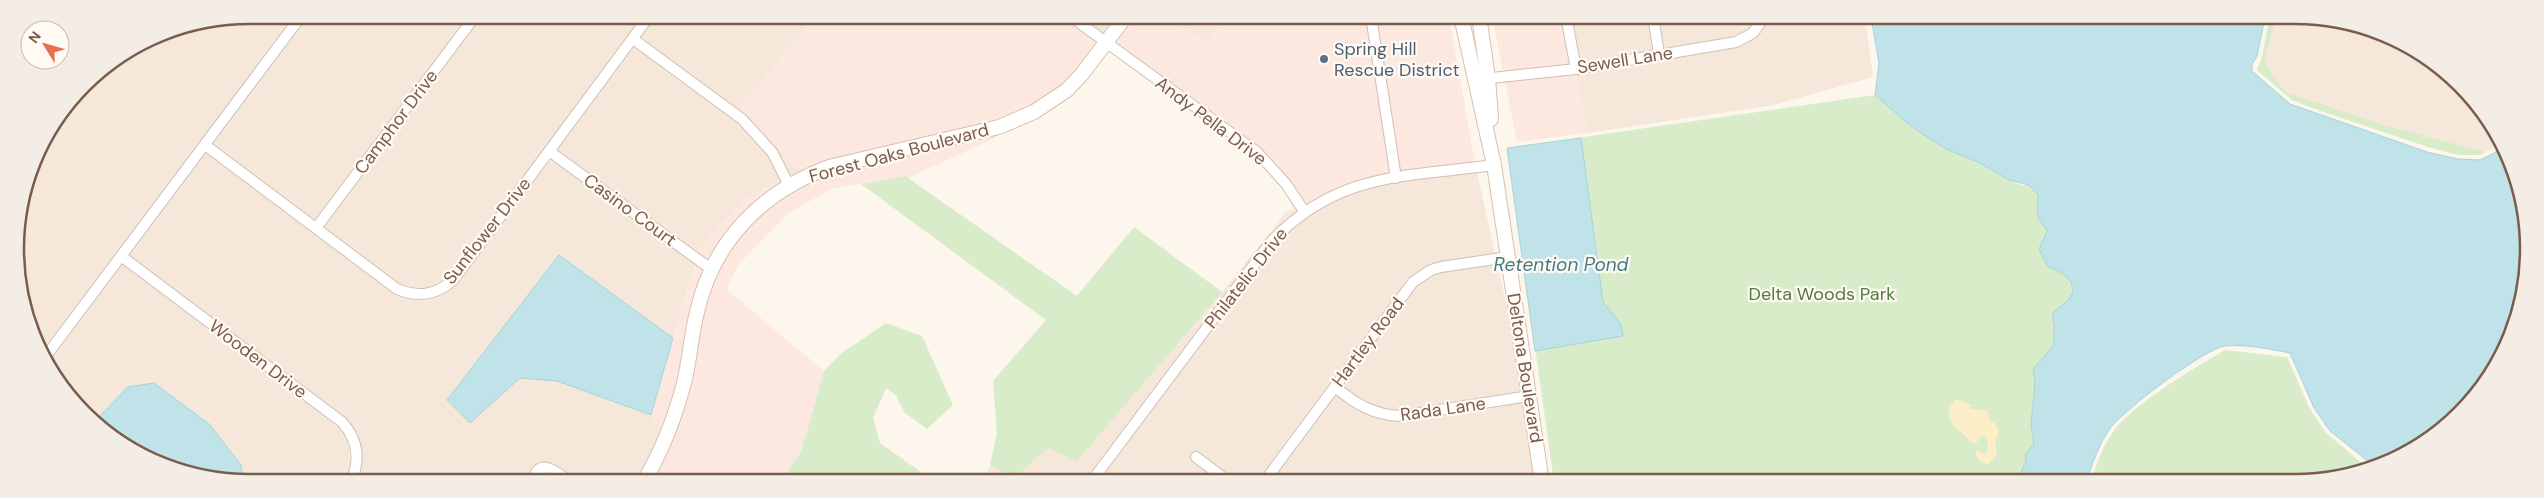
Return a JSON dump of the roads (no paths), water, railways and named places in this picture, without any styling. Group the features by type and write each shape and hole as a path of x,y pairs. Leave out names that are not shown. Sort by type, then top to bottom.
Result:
{"main road":[{"name":"Forest Oaks Boulevard","path":"647,474 674,414 687,368 696,313 711,269 728,241 748,217 765,201 789,185 829,168 1016,121 1049,104 1082,74 1120,24"},
{"name":"Deltona Boulevard","path":"1464,24 1481,79"},
{"name":"Deltona Boulevard","path":"1479,24 1481,79 1541,474"}],"street":[{"path":"49,352 295,24"},
{"name":"Camphor Drive","path":"316,228 469,24"},
{"name":"Sunflower Drive","path":"205,145 397,289 416,294 437,291 454,279 643,24"},
{"name":"Andy Pella Drive","path":"1081,24 1257,152 1286,184 1304,211"},
{"path":"1372,24 1396,178"},
{"path":"1568,24 1576,69"},
{"path":"1654,24 1659,54"},
{"name":"Sewell Lane","path":"1481,79 1576,69 1736,42 1753,33 1759,24"},
{"path":"633,38 742,119 772,152 789,185"},
{"name":"Casino Court","path":"549,151 711,269"},
{"name":"Philatelic Drive","path":"1097,474 1271,242 1304,211 1345,189 1368,182 1494,165"},
{"name":"Wooden Drive","path":"121,256 342,422 349,430 357,448 354,474"},
{"name":"Hartley Road","path":"1270,474 1413,282 1421,275 1441,267 1508,258"},
{"name":"Rada Lane","path":"1335,387 1361,407 1386,416 1401,416 1529,396"},
{"path":"1196,457 1219,474"},
{"path":"536,474 537,471 545,467 559,474"}],"water":[{"path":"1872,24 2264,24 2257,56 2252,64 2252,71 2290,104 2427,152 2458,159 2480,160 2498,151 2513,191 2516,205 2520,234 2520,264 2513,307 2497,349 2474,386 2444,418 2408,444 2368,462 2330,431 2314,408 2290,353 2249,346 2225,346 2201,357 2164,382 2116,422 2109,430 2099,449 2089,474 2021,474 2026,460 2025,455 2034,444 2031,425 2035,382 2033,369 2054,345 2053,313 2070,298 2072,286 2062,273 2048,267 2039,249 2048,230 2039,218 2037,210 2038,195 2029,185 2009,180 1978,162 1946,149 1912,127 1875,95 1879,63"},
{"name":"Retention Pond","path":"1581,138 1603,302 1621,324 1623,336 1535,351 1507,148"},
{"path":"559,255 673,338 651,415 557,381 520,378 470,423 447,400"},
{"path":"154,383 209,424 241,465 242,474 191,467 149,451 112,428 99,417 128,387"}],"place":[{"name":"Spring Hill Rescue District","path":"1324,59"}],"park label":[{"name":"Delta Woods Park","path":"1822,294"}]}
